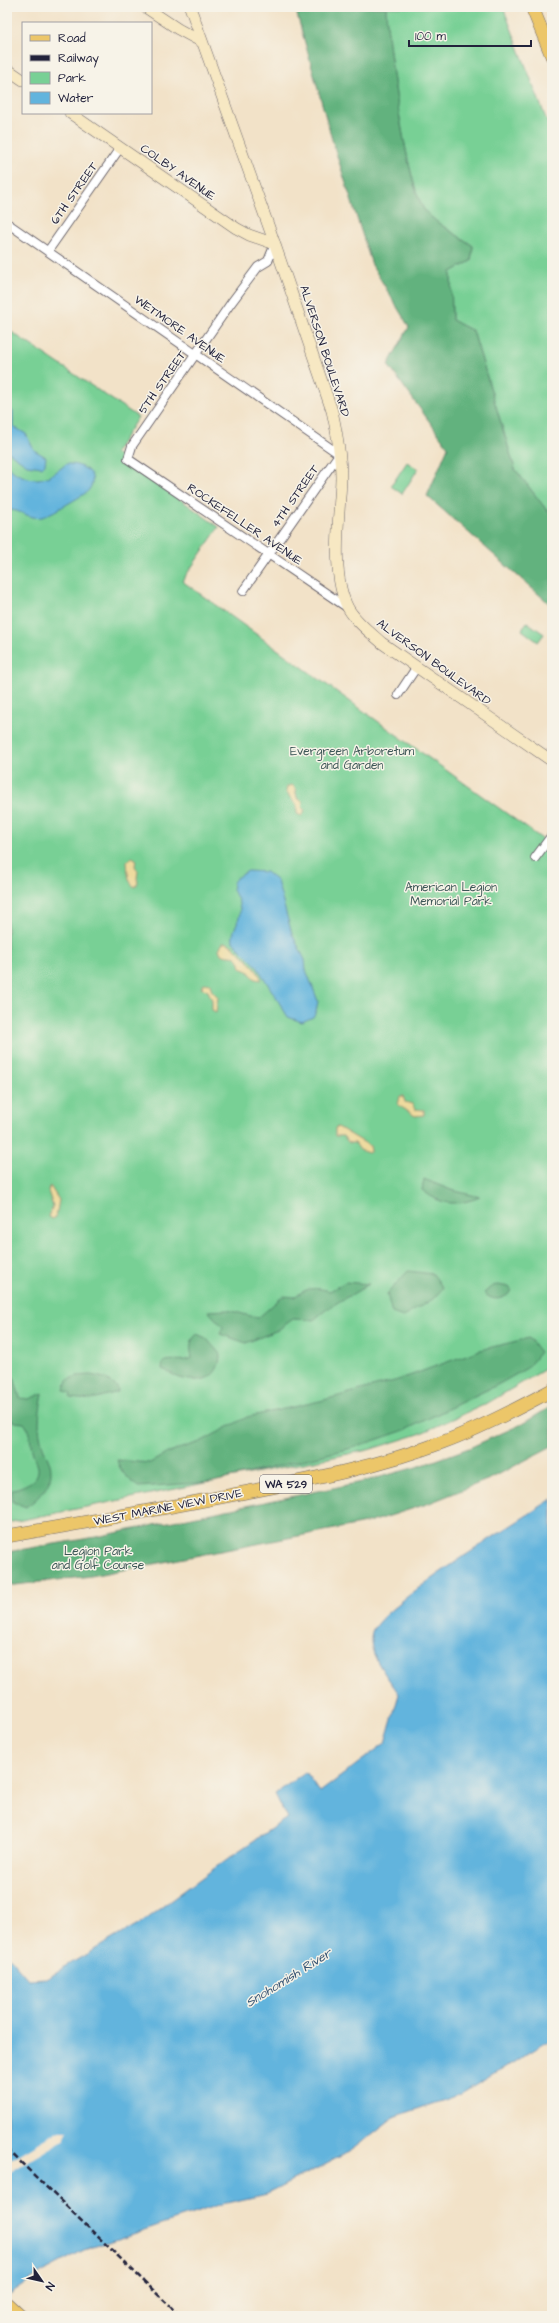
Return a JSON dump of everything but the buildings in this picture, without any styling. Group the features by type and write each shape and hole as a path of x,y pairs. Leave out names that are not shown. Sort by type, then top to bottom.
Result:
{"main road":[{"path":"145,7 178,30 202,42"},
{"name":"ALVERSON BOULEVARD","path":"190,7 275,244 332,411 341,476 338,558 343,592 348,608 382,643 552,761"},
{"path":"532,7 552,56"},
{"path":"7,69 22,79"},
{"name":"COLBY AVENUE","path":"71,114 236,228 275,244"},
{"name":"WEST MARINE VIEW DRIVE","path":"7,1536 145,1512 341,1474 391,1460 471,1430 506,1415 552,1390"},
{"path":"7,2304 20,2316"}],"street":[{"name":"6TH STREET","path":"48,251 120,148"},
{"name":"WETMORE AVENUE","path":"7,223 339,454"},
{"name":"5TH STREET","path":"128,458 132,446 195,355 258,268 268,261 275,244"},
{"name":"4TH STREET","path":"243,591 269,556 339,454"},
{"name":"ROCKEFELLER AVENUE","path":"128,458 269,556 348,608"},
{"path":"398,695 416,668"},
{"path":"536,858 552,835"}],"green space":[{"path":"295,7 386,7 390,50 399,114 412,177 419,199 426,212 431,217 473,246 471,261 451,272 452,320 473,331 515,469 552,517 552,606 427,496 448,447 388,365 409,327 372,265 333,143"},
{"path":"386,7 503,7 552,134 552,517 515,469 473,331 452,320 451,272 471,261 473,246 431,217 426,212 419,199 412,177 399,114 390,50"},
{"path":"7,329 138,417 115,453 219,527 182,581 552,846 552,1365 486,1404 419,1434 368,1450 7,1523"},
{"path":"407,462 418,469 402,494 391,486"},
{"path":"527,622 544,634 538,642 522,630"},
{"path":"424,1179 451,1190 480,1197 457,1203 443,1202 422,1190"},
{"path":"408,1271 433,1274 443,1288 433,1299 403,1317 392,1313 387,1294"},
{"path":"345,1282 369,1284 333,1305 314,1320 293,1319 278,1330 246,1343 220,1334 223,1327 208,1311 228,1310 258,1318 283,1296 295,1297 303,1291 311,1289 330,1291"},
{"path":"498,1285 509,1287 512,1291 498,1299 491,1298 484,1293 492,1286"},
{"path":"197,1334 206,1338 220,1354 217,1369 213,1374 202,1380 188,1380 162,1369 163,1362 192,1358 191,1345"},
{"path":"529,1338 540,1352 527,1368 501,1383 405,1430 352,1448 213,1482 138,1487 128,1478 118,1464 117,1460 150,1463 169,1452 200,1442 247,1417 320,1401 398,1380 480,1350"},
{"path":"91,1375 105,1378 117,1387 118,1392 90,1400 70,1398 71,1394 64,1390 67,1380 77,1376"},
{"path":"14,1377 20,1398 29,1399 43,1393 39,1428 51,1471 45,1489 26,1507 13,1502 12,1490 30,1483 38,1472 38,1467 28,1429 24,1423 15,1422 7,1417 7,1378"},
{"name":"Legion Park and Golf Course","path":"552,1406 552,1446 492,1478 427,1504 371,1522 91,1576 7,1586 7,1552 96,1537 362,1482 420,1466 469,1448 522,1424"}],"sand":[{"path":"292,785 295,788 297,798 303,802 302,807 305,811 302,816 297,814 297,806 286,792 287,787"},
{"path":"132,857 136,859 135,866 138,871 138,883 135,887 129,879 127,862"},
{"path":"223,943 228,943 242,955 253,966 261,980 255,979 248,971 241,968 236,957 221,954 219,949"},
{"path":"204,983 210,984 212,991 218,997 216,1012 212,1010 212,1000 208,991 201,988"},
{"path":"400,1096 403,1096 405,1102 412,1104 415,1109 424,1110 424,1115 415,1116 398,1105"},
{"path":"338,1127 370,1146 371,1151 368,1153 360,1150 355,1143 349,1143 343,1136 335,1136 335,1128"},
{"path":"50,1186 59,1200 56,1217 51,1219 48,1216 53,1206 48,1191"}],"water":[{"path":"7,404 13,412 13,426 26,434 34,450 46,457 45,464 42,467 27,465 7,451"},
{"path":"66,464 83,467 91,474 92,485 86,493 42,517 37,518 17,511 7,510 7,467 15,473 30,479 37,479 51,475"},
{"path":"248,871 266,872 277,881 292,934 305,960 306,970 318,1001 316,1012 313,1017 302,1022 288,1017 256,965 233,942 233,934 240,912 233,889 234,880"},
{"name":"Snohomish River","path":"552,1499 552,2039 461,2094 394,2117 349,2152 267,2194 222,2204 84,2250 44,2271 7,2297 7,1955 28,1979 46,1978 143,1921 231,1856 287,1818 275,1794 305,1772 320,1792 385,1743 399,1694 375,1656 371,1640 372,1632 381,1620 399,1603 454,1563"}],"pier":[{"path":"60,2130 69,2130 65,2139 7,2174 7,2162"}],"railway":[{"path":"7,2149 180,2316"}],"park label":[{"name":"Evergreen Arboretum and Garden","path":"352,758"},
{"name":"American Legion Memorial Park","path":"451,894"}]}
